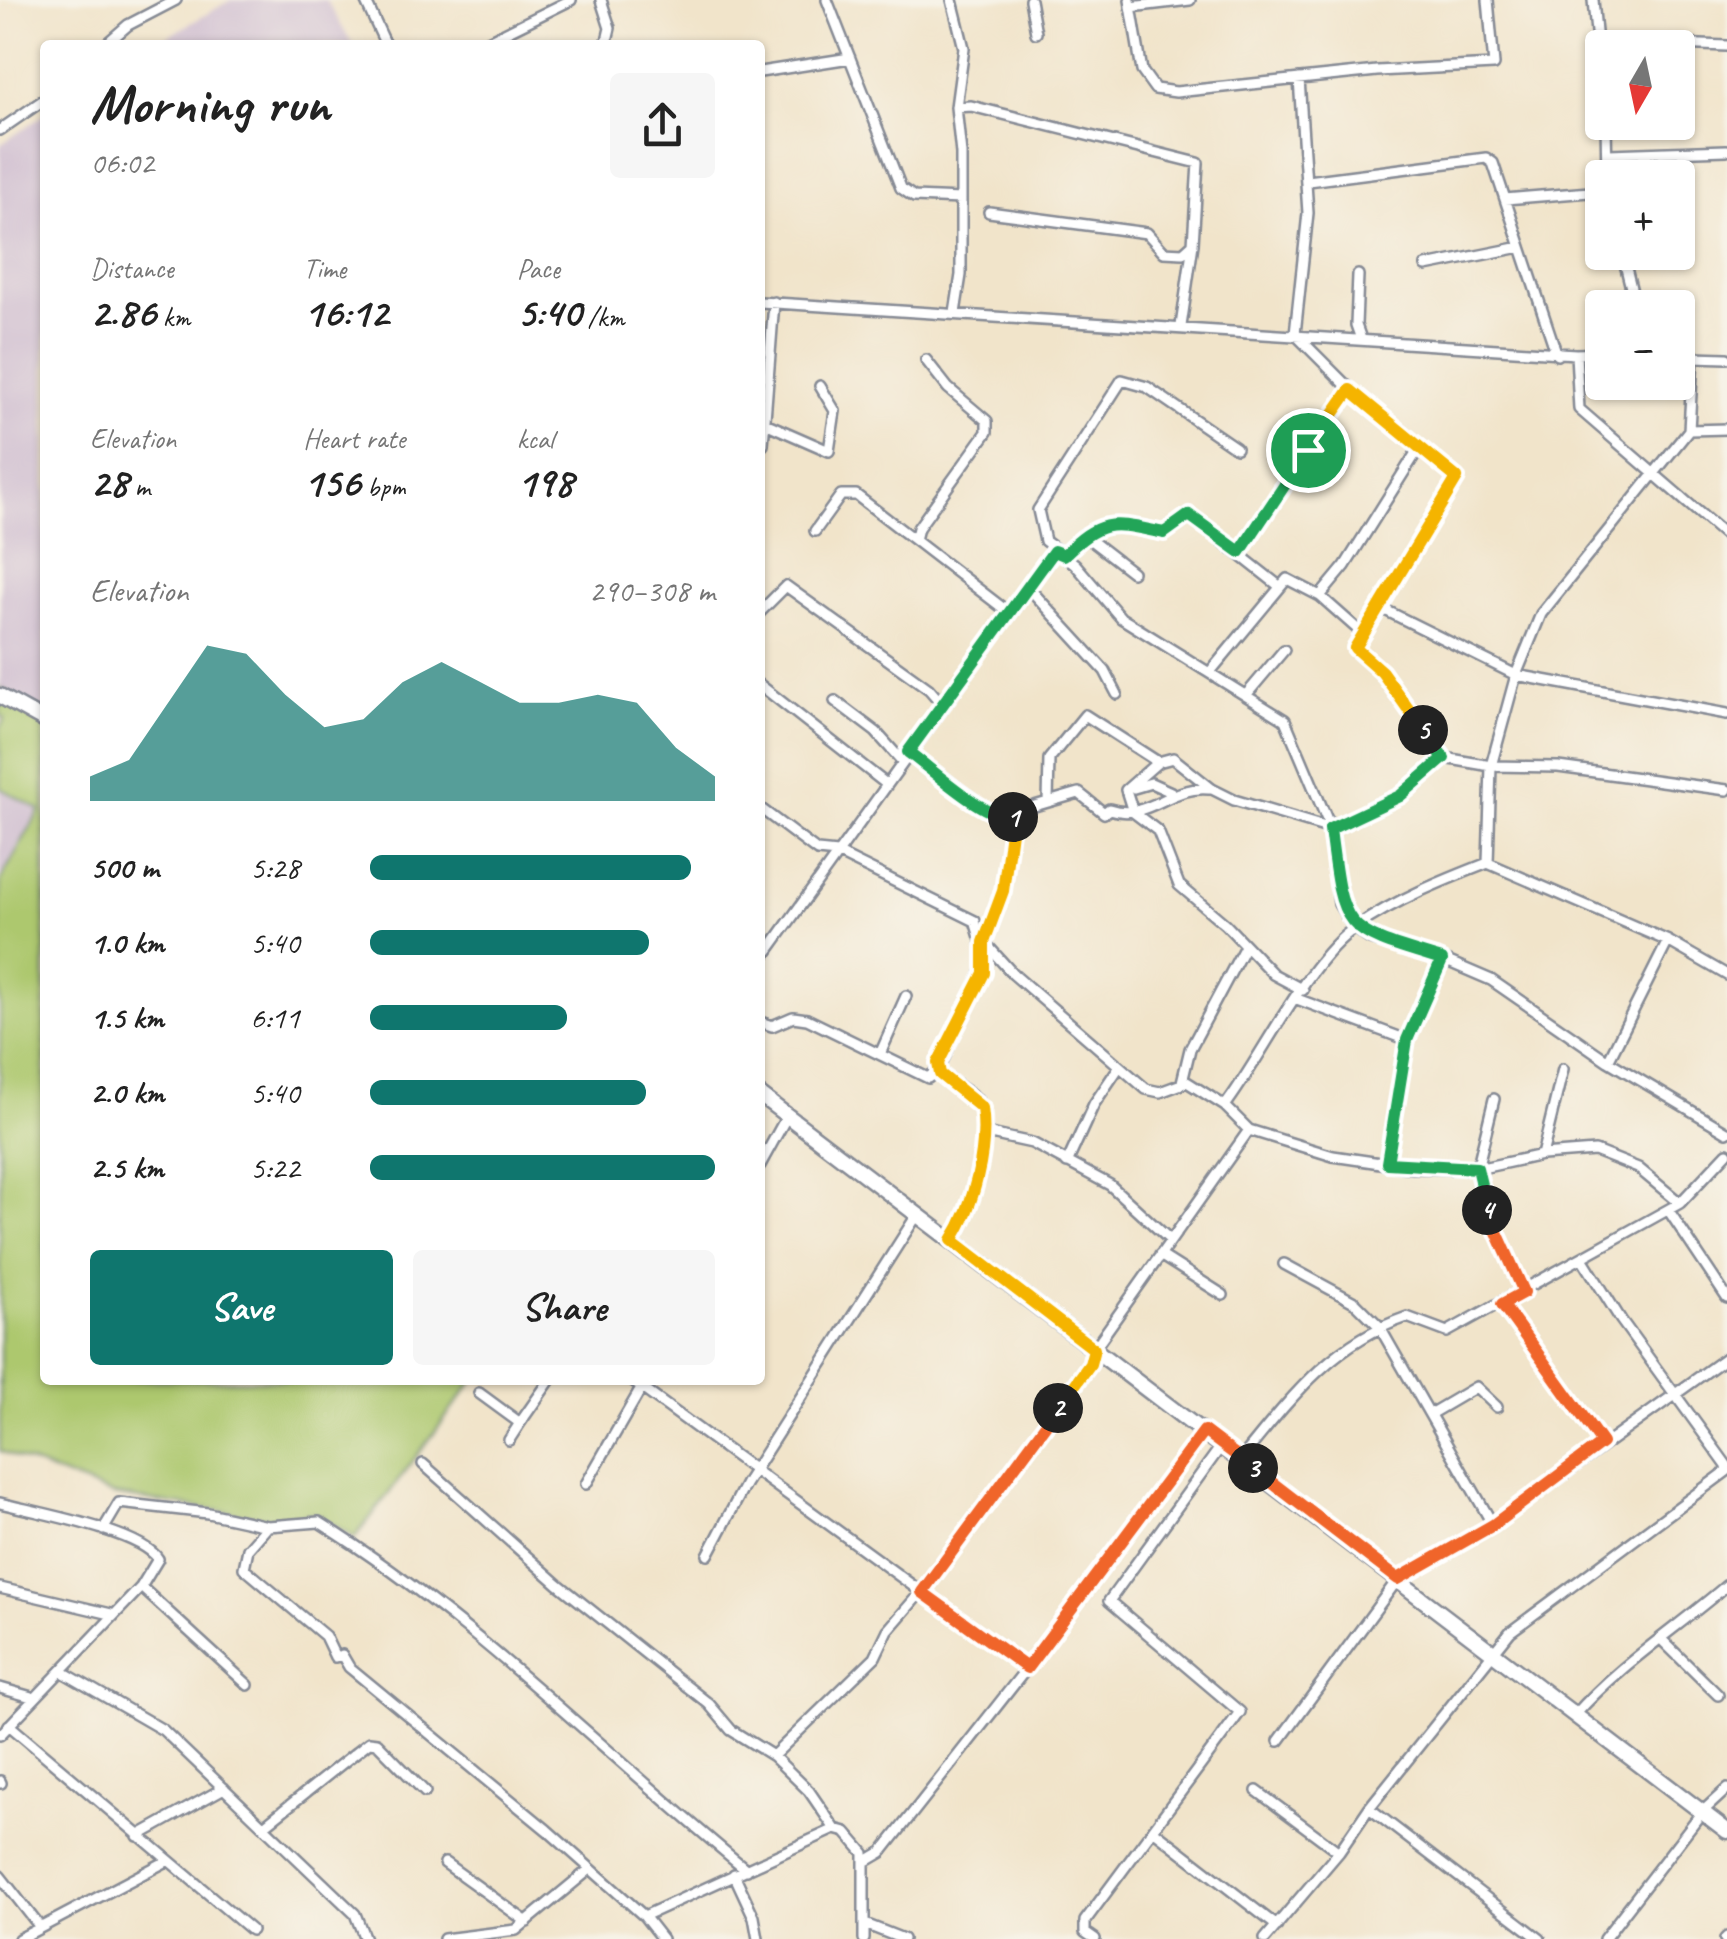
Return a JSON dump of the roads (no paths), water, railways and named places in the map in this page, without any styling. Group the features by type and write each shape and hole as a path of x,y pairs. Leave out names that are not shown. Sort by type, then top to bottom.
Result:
{"street":[{"path":"112,40 162,3 176,0"},
{"path":"364,0 384,40"},
{"path":"490,40 571,0"},
{"path":"602,0 610,28 607,40"},
{"path":"827,0 904,193 961,199"},
{"path":"952,0 964,48 956,107 961,199 960,298 955,313"},
{"path":"1030,0 1036,34"},
{"path":"1190,0 1131,3 1142,70 1155,89 1176,92 1494,65 1488,0"},
{"path":"1593,0 1595,30"},
{"path":"1695,45 1727,46"},
{"path":"765,71 850,58"},
{"path":"1295,334 1308,213 1300,79"},
{"path":"0,130 40,102"},
{"path":"956,107 971,106 1198,163 1182,326"},
{"path":"1607,140 1608,160"},
{"path":"1608,154 1727,150"},
{"path":"1308,181 1486,158 1493,164 1557,355"},
{"path":"1505,200 1585,193"},
{"path":"990,212 1147,233 1164,252 1184,252 1193,244"},
{"path":"1426,266 1521,247"},
{"path":"1358,274 1356,324 1361,339"},
{"path":"765,302 1182,326 1557,355 1585,354"},
{"path":"774,302 765,424 829,451 835,411 820,386"},
{"path":"1295,334 1350,390 1457,478 1362,634 1356,652 1382,672 1444,758 1490,766 1558,767 1727,790"},
{"path":"1576,354 1579,409 1727,537"},
{"path":"1695,357 1727,358"},
{"path":"914,540 918,528 987,432 988,425 926,360"},
{"path":"1236,448 1146,387 1122,380 1038,510 1040,531 1121,618 1276,713 1291,728 1330,829 1340,904 1354,928 1370,938 1491,980 1608,1061 1727,1132"},
{"path":"1240,552 1272,498 1301,465 1350,390"},
{"path":"1488,863 1490,766 1516,676 1542,614 1688,430 1690,400"},
{"path":"1688,430 1727,429"},
{"path":"1320,596 1345,566 1418,448"},
{"path":"814,531 845,493 860,498 1008,612"},
{"path":"765,955 1008,612 1059,553 1084,535 1120,522 1164,533 1189,515 1278,585"},
{"path":"1084,535 1132,572"},
{"path":"1210,672 1287,578 1320,596 1362,634"},
{"path":"765,607 786,586 930,689 942,704"},
{"path":"1028,587 1105,671 1118,694"},
{"path":"1379,607 1516,676 1727,714"},
{"path":"1246,695 1284,650"},
{"path":"765,689 885,783"},
{"path":"0,696 40,718"},
{"path":"835,701 904,756 997,815 1013,816 1079,793 1104,813 1133,812 1160,803 1171,792"},
{"path":"1048,802 1049,758 1086,715 1158,762"},
{"path":"1126,790 1158,762 1173,758 1212,789 1256,808 1330,829 1400,796 1444,758"},
{"path":"1126,790 1151,782 1171,792 1212,789"},
{"path":"1126,790 1133,812 1158,831 1179,885 1273,974 1300,995 1407,1040"},
{"path":"765,812 817,851 838,854 968,916 980,926 984,973 941,1056 939,1069"},
{"path":"984,942 1003,891 1013,816"},
{"path":"1226,1106 1312,973 1354,928 1488,863 1668,941 1727,975"},
{"path":"1608,1061 1668,941"},
{"path":"984,942 1014,974 1151,1091 1182,1082 1196,1084 1226,1106 1249,1130 1333,1156 1387,1163 1477,1168 1542,1155 1595,1151 1638,1168 1680,1203"},
{"path":"1182,1082 1182,1068 1190,1049 1245,946"},
{"path":"1387,1163 1407,1040 1442,960"},
{"path":"880,1054 906,996"},
{"path":"765,1024 772,1026 793,1016 807,1019 924,1077 939,1069"},
{"path":"1067,1163 1094,1104 1119,1067"},
{"path":"939,1069 977,1100 986,1132 967,1211 952,1240"},
{"path":"1542,1155 1563,1069"},
{"path":"765,1099 1727,1830"},
{"path":"1494,1099 1477,1168 1486,1208 1524,1292"},
{"path":"765,1156 787,1116"},
{"path":"773,1756 875,1656 888,1630 921,1592 1090,1364 1094,1349 1249,1130"},
{"path":"986,1132 1032,1144 1128,1197 1169,1239"},
{"path":"1241,1460 1310,1376 1357,1337 1407,1317 1447,1332 1669,1211 1727,1153"},
{"path":"1669,1211 1727,1298"},
{"path":"708,1555 755,1471 918,1215"},
{"path":"1160,1255 1222,1296"},
{"path":"1265,1939 1340,1852 1369,1808 1510,1632 1727,1468 1582,1258"},
{"path":"1284,1264 1356,1303 1380,1326 1493,1525"},
{"path":"1502,1304 1602,1443"},
{"path":"1280,1741 1398,1579 1493,1525 1602,1443 1727,1357"},
{"path":"509,1440 546,1385"},
{"path":"586,1484 643,1385"},
{"path":"645,1385 755,1471 1027,1668"},
{"path":"1430,1414 1476,1387 1497,1407"},
{"path":"478,1393 520,1422"},
{"path":"865,1862 882,1852 1027,1668 1204,1431"},
{"path":"1095,1939 1086,1932 1085,1921 1240,1712 1109,1601 1222,1445"},
{"path":"423,1464 558,1584 708,1704 731,1730 773,1756 818,1802 835,1829"},
{"path":"103,1530 119,1502 208,1512 268,1526 319,1522 348,1540 537,1687 649,1790 747,1870"},
{"path":"0,1503 103,1530 158,1556 141,1588 111,1614 0,1735"},
{"path":"268,1526 248,1549 244,1568 325,1636 336,1657 342,1655 349,1667 590,1868 644,1916 662,1939"},
{"path":"1575,1715 1608,1677 1663,1641 1727,1585"},
{"path":"0,1588 111,1614"},
{"path":"141,1588 248,1685"},
{"path":"1663,1641 1718,1695"},
{"path":"61,1670 163,1730 355,1914 365,1939"},
{"path":"0,1688 35,1698"},
{"path":"9,1726 251,1930"},
{"path":"264,1825 368,1742 377,1742 425,1792"},
{"path":"138,1836 224,1788"},
{"path":"1604,1939 1702,1812 1727,1789"},
{"path":"1257,1792 1340,1852"},
{"path":"1369,1808 1540,1939"},
{"path":"644,1916 835,1829 846,1832 864,1853 864,1939"},
{"path":"1153,1830 1277,1926"},
{"path":"19,1939 168,1861"},
{"path":"445,1863 527,1922"},
{"path":"444,1939 505,1933 527,1922 590,1868"},
{"path":"734,1874 754,1917 758,1939"},
{"path":"0,1876 40,1926"},
{"path":"865,1924 903,1939"}]}
